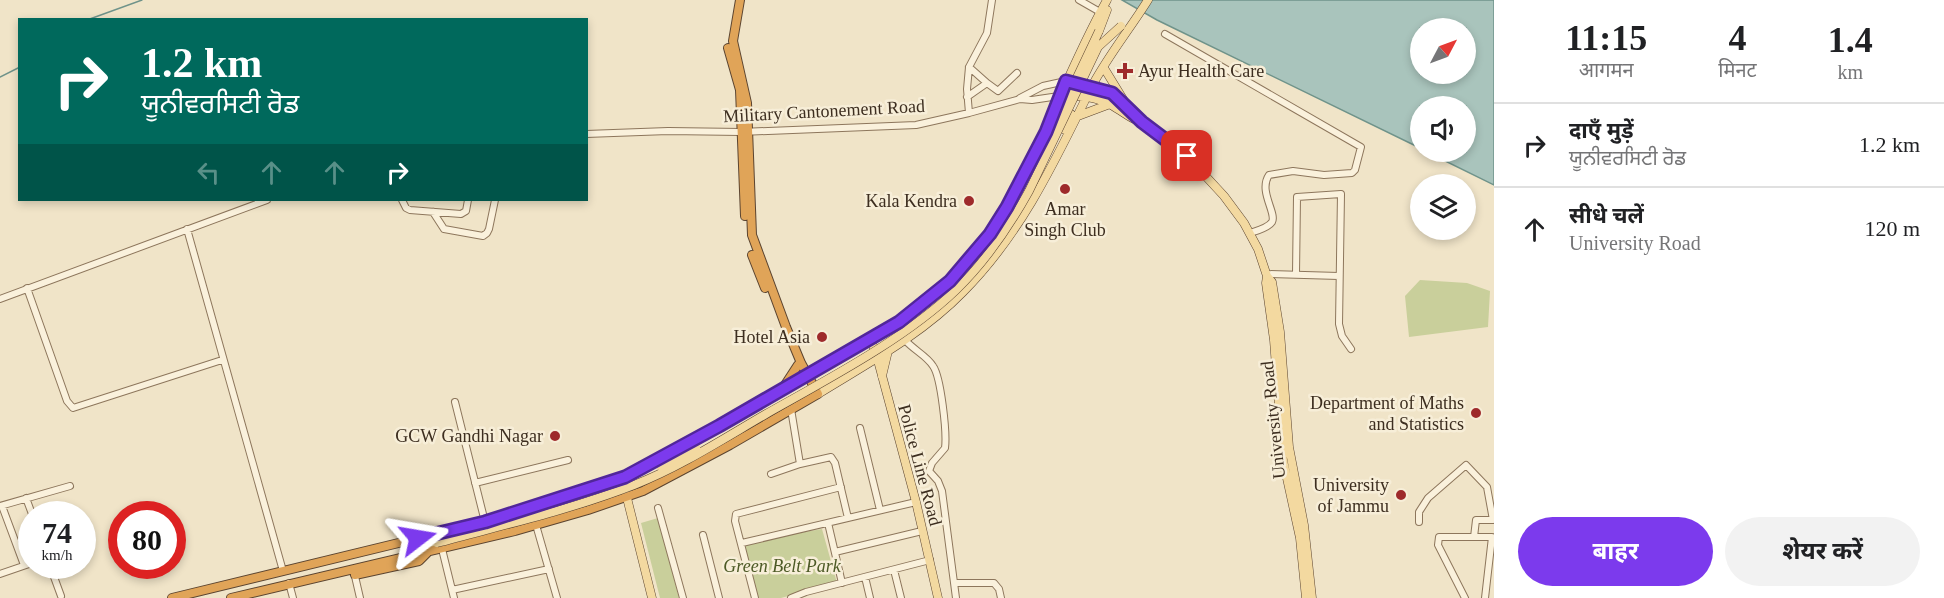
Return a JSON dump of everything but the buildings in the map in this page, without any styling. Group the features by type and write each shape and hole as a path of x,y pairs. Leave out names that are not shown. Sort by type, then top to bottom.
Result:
{"highway":[{"path":"354,572 429,551 439,546 536,525 643,490 730,445 816,395 806,376 753,242 740,90 729,49 730,28 736,0"},
{"path":"740,0 733,41 746,94 744,204 751,250 780,325 798,365 806,376"},
{"path":"778,392 798,365"},
{"path":"172,598 485,522 622,478 806,376"},
{"path":"231,598 289,584 419,561 429,551"}],"main road":[{"path":"806,376 899,322 929,300 974,256 1007,207 1046,132 1066,81 1110,0"},
{"path":"816,395 906,341 962,294 994,259 1043,186 1092,87 1148,0"},
{"path":"640,470 660,466 724,434 824,376 902,328 955,286 995,238 1018,204 1099,31 1104,11"},
{"path":"415,554 634,485 816,386 904,331 936,308 981,262 1017,213 1098,46 1120,26 1137,18"},
{"path":"1104,68 1130,109"},
{"path":"1066,81 1112,93 1142,122"},
{"path":"1059,96 1087,98 1110,104 1142,122"},
{"path":"1077,116 1110,104"},
{"path":"1053,114 1062,108 1071,114 1065,131 1066,138"},
{"name":"University Road","path":"1142,122 1181,150 1224,196 1250,233 1272,282 1280,332 1289,447 1304,525 1312,598"},
{"name":"University Road","path":"1267,275 1283,460 1300,538 1306,598"},
{"name":"Police Line Road","path":"871,340 916,502 938,598"},
{"path":"865,365 882,377 888,351"},
{"path":"622,478 652,598"}],"street":[{"path":"969,113 967,97 969,67 987,33 992,0"},
{"path":"1079,0 1104,11"},
{"path":"1165,34 1361,147 1355,170 1352,173 1324,175 1293,171 1269,175 1266,184 1273,215 1272,222 1250,233"},
{"path":"969,67 998,91 1017,73"},
{"path":"1020,99 1043,86 1066,81"},
{"path":"967,97 987,82"},
{"name":"Military Cantonement Road","path":"588,134 916,125 1020,99 1038,100 1059,96"},
{"path":"1296,274 1297,197 1341,194 1340,333 1351,349"},
{"path":"0,299 264,201"},
{"path":"402,201 410,210 463,213 466,211 468,201"},
{"path":"433,212 444,229 483,236 489,229 495,201"},
{"path":"187,229 283,571"},
{"path":"1267,275 1339,276"},
{"path":"27,288 67,401 73,408 222,360"},
{"path":"906,341 931,363 939,378 946,443 944,450 929,469 939,481 942,491 956,598"},
{"path":"454,402 485,522"},
{"path":"791,409 800,464"},
{"path":"860,428 880,510"},
{"path":"771,474 831,457 835,463 848,518"},
{"path":"475,483 568,460"},
{"path":"1419,522 1419,512 1428,498 1466,465 1487,487 1493,520 1476,520 1474,537"},
{"path":"18,550 1,506 70,486"},
{"path":"755,598 735,521 736,514 841,487"},
{"path":"742,543 916,502"},
{"path":"658,508 683,598"},
{"path":"828,523 842,583"},
{"path":"536,525 557,598"},
{"path":"834,552 922,531"},
{"path":"703,535 719,598"},
{"path":"1465,598 1438,545 1439,537 1492,537 1485,598"},
{"path":"439,546 454,598"},
{"path":"791,598 930,560"},
{"path":"0,574 18,567"},
{"path":"452,590 549,568"},
{"path":"894,570 902,598"},
{"path":"354,572 360,598"},
{"path":"865,577 870,598"},
{"path":"55,579 61,596"},
{"path":"954,583 994,583 999,589 1001,598"},
{"path":"289,584 293,598"}],"green space":[{"path":"1420,280 1467,283 1490,291 1488,327 1409,337 1405,296"},
{"path":"658,518 679,598 660,598 641,523"},
{"name":"Green Belt Park","path":"822,529 837,583 781,598 758,598 744,542"}],"water":[{"path":"1122,0 1494,0 1494,185 1476,176 1476,174 1447,162 1476,162 1476,96 1410,96 1410,143 1157,20"}],"waterway":[{"path":"92,18 142,0"},
{"path":"0,77 18,68"}],"place":[{"name":"Ayur Health Care","path":"1125,71"},
{"name":"Amar Singh Club","path":"1065,189"},
{"name":"Kala Kendra","path":"969,201"},
{"name":"Hotel Asia","path":"822,337"},
{"name":"Department of Maths and Statistics","path":"1476,413"},
{"name":"GCW Gandhi Nagar","path":"555,436"},
{"name":"University of Jammu","path":"1401,495"}],"route":[{"path":"418,538 485,522 625,477 719,426 899,322 950,281 974,256 990,234 1007,207 1046,132 1066,81 1112,93 1142,122 1187,156"}]}
